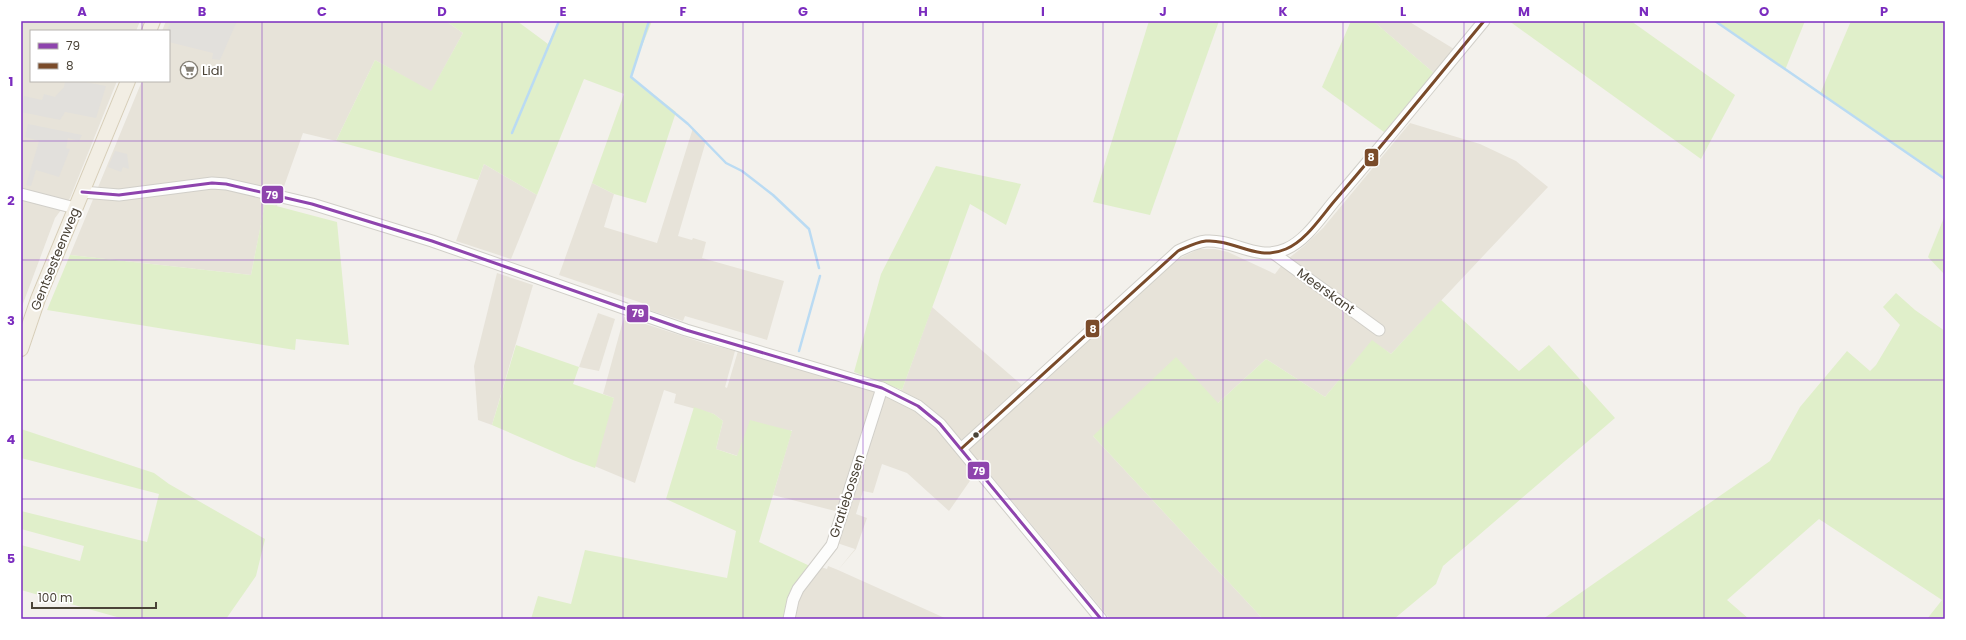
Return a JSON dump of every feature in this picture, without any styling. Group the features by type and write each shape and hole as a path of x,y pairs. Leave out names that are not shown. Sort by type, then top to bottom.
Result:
{"main road":[{"name":"Gentsesteenweg","path":"21,349 38,299 128,82"}],"street":[{"path":"962,448 1178,251 1193,244 1206,241 1221,242 1256,253 1273,253 1285,250 1298,242 1351,182 1484,21"},
{"path":"82,192 119,195 212,183 226,184 312,204 432,241 686,330 882,388 918,406 940,424 962,448 1101,619"},
{"path":"21,194 75,208"},
{"name":"Meerskant","path":"1273,253 1379,330"},
{"name":"Gratiebossen","path":"789,619 793,600 798,589 832,545 882,388"}],"shaded area":[{"path":"21,21 140,21 136,30 30,30 30,82 117,82 70,198 55,218 21,309"},
{"path":"166,21 446,21 463,33 431,92 375,60 336,141 303,133 277,206 265,204 251,275 70,255 142,82 170,82 170,30 162,30"},
{"path":"171,21 237,21 220,60 212,59 213,53 170,42 170,30 167,30"},
{"path":"1373,21 1408,21 1454,49 1434,73"},
{"path":"65,82 85,82 106,86 96,118 65,112 60,120 21,112 24,96 42,100 44,94 55,97 64,87"},
{"path":"1410,123 1480,144 1516,161 1548,187 1391,354 1372,341 1325,397 1266,359 1218,403 1093,436 1263,619 1110,619 988,472 980,459 970,467 974,475 949,511 907,473 882,464 873,493 863,491 856,514 867,518 856,549 838,570 855,549 837,543 839,512 773,495 792,430 738,456 716,449 723,421 714,414 674,403 676,394 664,390 635,483 592,465 614,398 603,394 624,317 704,343 735,351 725,387 727,388 738,351 875,391 902,390 932,307 1023,386 1148,273 1199,249 1215,249 1228,252 1275,274 1284,262 1323,228"},
{"path":"28,124 82,135 79,141 68,138 66,148 70,149 59,177 36,170 31,186 26,185 39,141 25,137"},
{"path":"693,128 706,141 678,236 706,242 702,258 784,281 767,340 685,316 683,321 649,310 641,306 642,303 559,275 592,183 614,194 604,227 657,243"},
{"path":"115,151 127,154 129,169 123,167 121,172 108,167"},
{"path":"484,164 537,195 511,259 456,241"},
{"path":"497,273 533,285 492,425 478,420 474,366"},
{"path":"598,313 615,319 599,371 579,367"},
{"path":"828,566 947,619 792,619 796,600 821,567 827,569"}],"green space":[{"path":"446,21 517,21 548,44 559,21 652,21 630,76 676,112 646,203 614,194 592,183 624,94 584,79 537,195 484,164 478,180 336,141 375,60 431,91 463,33"},
{"path":"1149,21 1219,21 1150,215 1093,202"},
{"path":"1351,21 1373,21 1434,73 1384,132 1322,87"},
{"path":"1509,21 1631,21 1735,95 1701,159"},
{"path":"1714,21 1805,21 1785,70"},
{"path":"1851,21 1945,21 1945,178 1820,94"},
{"path":"936,166 1021,184 1006,225 970,204 902,390 854,372 881,274"},
{"path":"265,203 337,222 349,345 296,339 295,350 47,310 70,255 251,275"},
{"path":"1945,215 1945,275 1928,257"},
{"path":"1896,293 1915,310 1945,331 1945,619 1927,619 1942,600 1819,519 1727,600 1749,619 1543,619 1770,461 1800,407 1847,351 1870,371 1876,365 1900,325 1883,307"},
{"path":"1441,300 1519,371 1549,345 1615,418 1443,566 1436,584 1394,619 1263,619 1093,436 1176,357 1218,403 1266,359 1325,397 1372,340 1391,354"},
{"path":"516,345 579,367 573,384 614,398 595,468 492,425"},
{"path":"694,407 714,414 723,421 716,449 737,456 750,420 792,431 759,542 812,567 785,619 531,619 538,596 571,604 585,550 727,578 736,531 666,499"},
{"path":"21,429 154,473 169,484 265,539 256,576 226,619 124,619 21,590 21,545 80,561 84,546 21,529 21,511 147,542 159,494 21,458"}],"waterway":[{"path":"512,133 559,21"},
{"path":"649,21 631,77 688,124 726,163 742,171 773,195 809,229 819,268"},
{"path":"1715,21 1945,179"},
{"path":"799,351 820,276"}],"transit line":[{"name":"8","path":"962,448 1178,251 1202,242 1216,241 1255,252 1265,253 1286,249 1301,240 1393,132 1484,21"},
{"name":"79","path":"82,192 119,195 212,183 226,184 312,204 432,241 686,330 882,388 918,406 940,424 1101,619"}],"place":[{"name":"Lidl","path":"189,70"}]}
